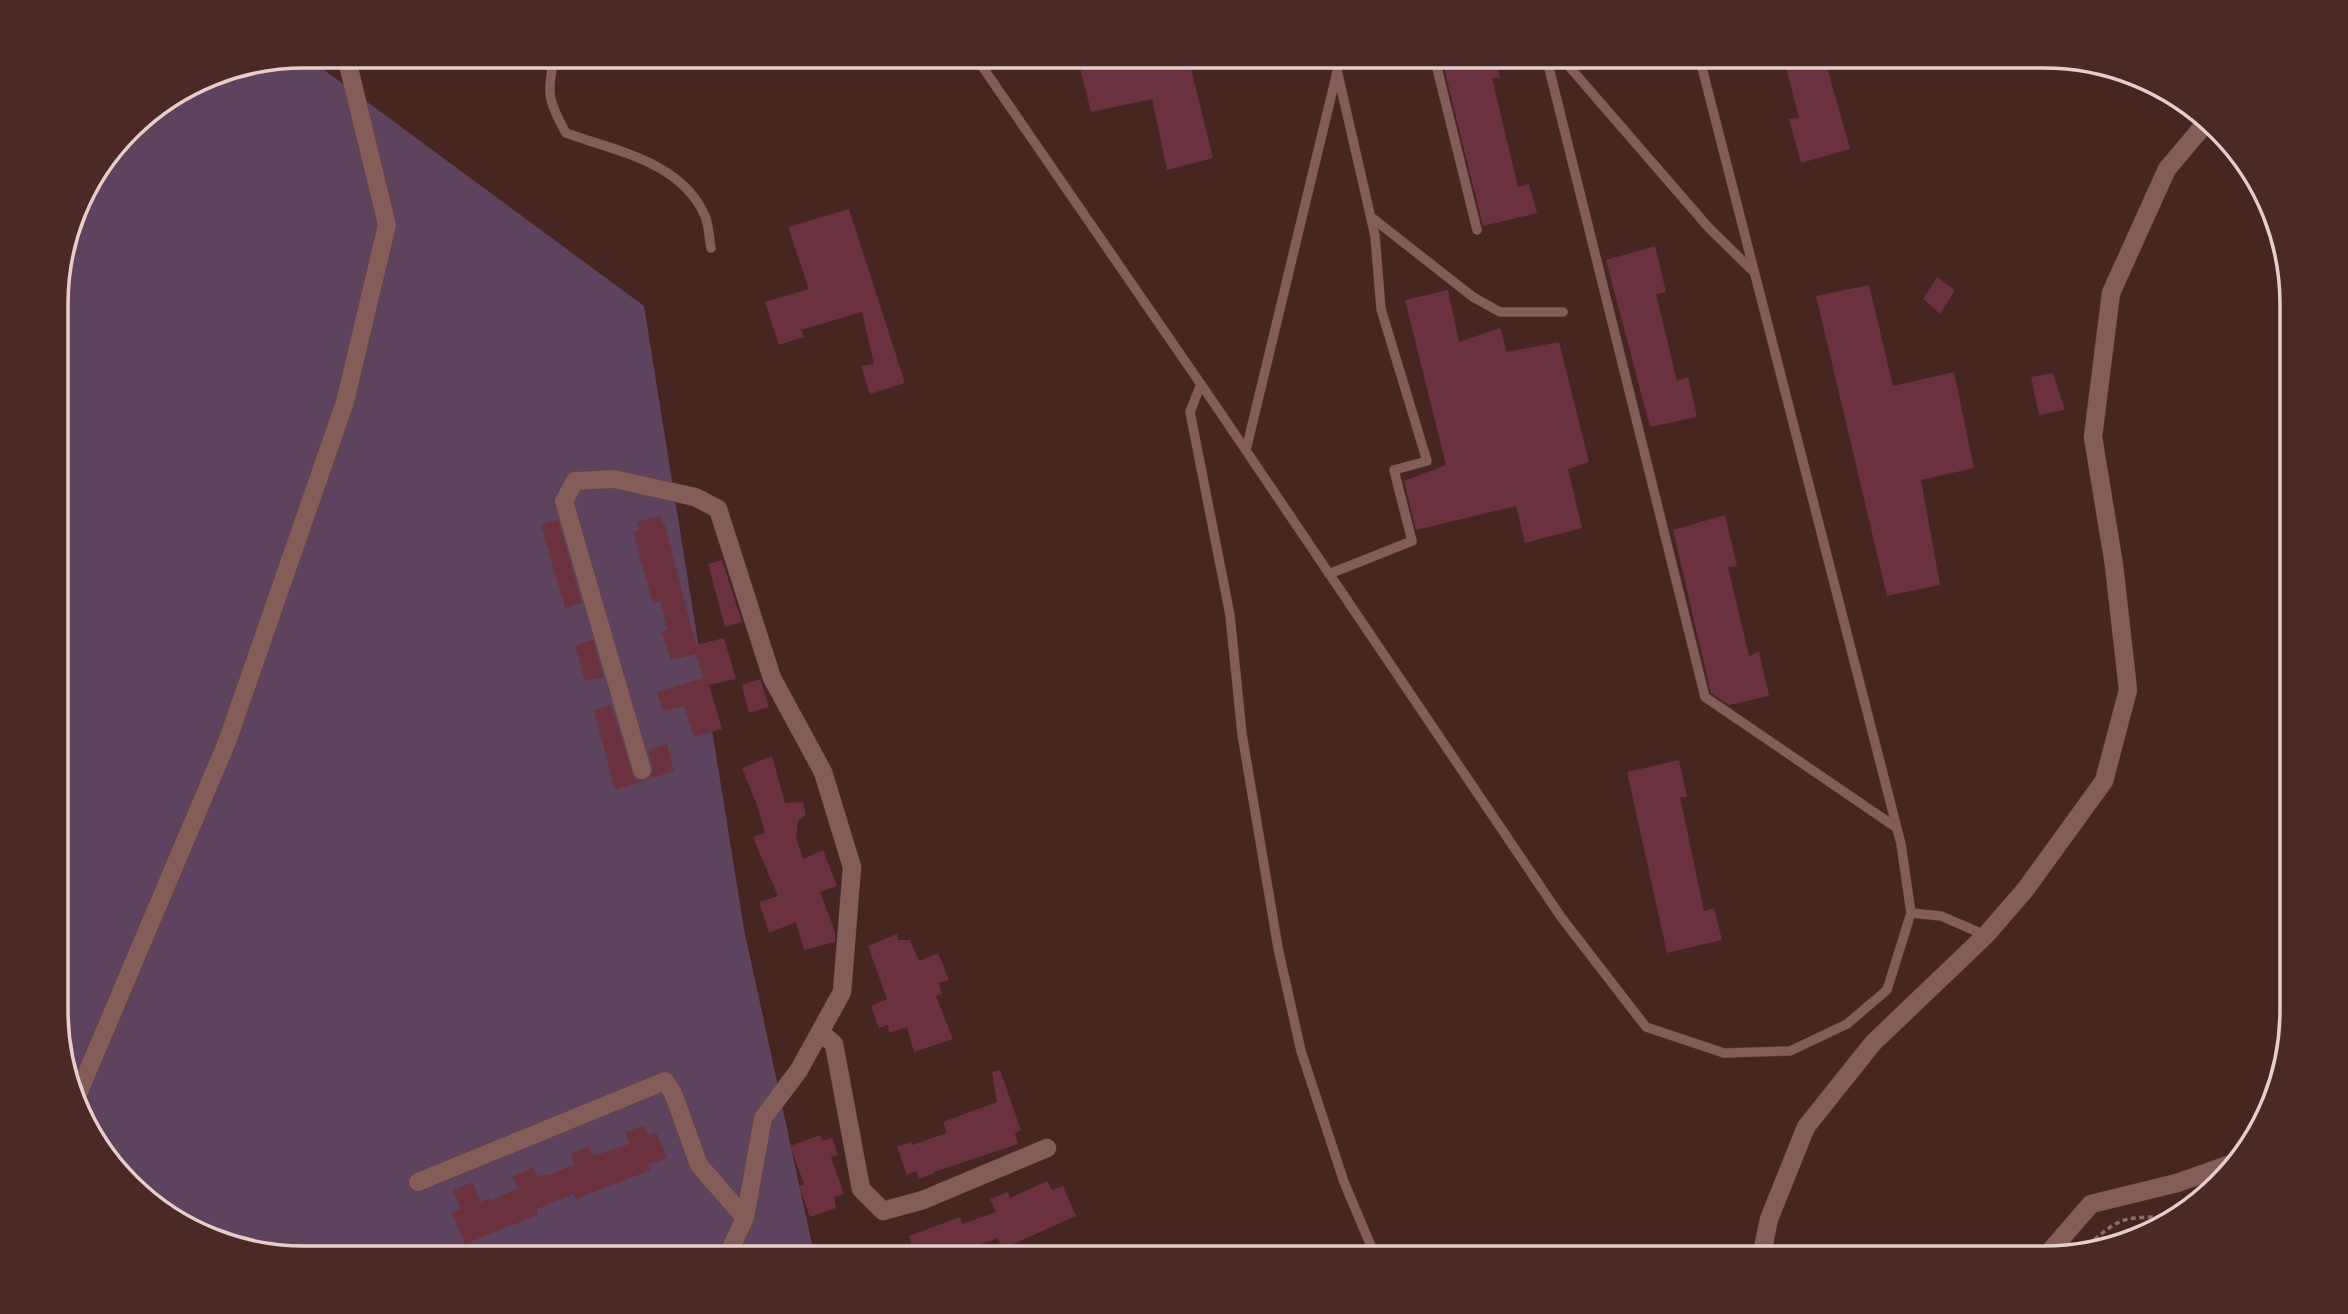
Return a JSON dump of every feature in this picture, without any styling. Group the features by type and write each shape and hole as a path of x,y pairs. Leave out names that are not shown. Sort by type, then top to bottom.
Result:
{"street":[{"path":"81,1086 227,742 345,402 387,225 349,68"},
{"path":"1764,1245 1769,1219 1806,1127 1872,1043 1986,935 2025,890 2104,781 2128,690 2113,565 2093,437 2111,293 2167,169 2201,128"},
{"path":"642,770 564,501 575,481 614,479 695,498 718,509 772,678 823,772 852,867 842,992 799,1070 764,1118 745,1218 732,1246"},
{"path":"820,1032 834,1044 861,1189 883,1211 923,1200 1047,1148"},
{"path":"418,1182 665,1081 673,1093 699,1165 745,1218"},
{"path":"2056,1245 2091,1204 2176,1183 2220,1167"}],"lane":[{"path":"552,68 550,105 566,133 661,167 692,193 706,217 711,248"},
{"path":"983,68 1246,450 1561,917 1646,1027 1724,1053 1790,1051 1847,1024 1886,990 1911,913 1897,828 1702,68"},
{"path":"1437,68 1477,230"},
{"path":"1549,68 1704,697 1897,828"},
{"path":"1570,68 1709,228 1754,272"},
{"path":"1246,450 1337,70"},
{"path":"1329,574 1412,541 1394,470 1427,461 1381,309 1375,236 1337,70"},
{"path":"1371,217 1473,297 1500,312 1563,312"},
{"path":"1201,384 1190,412 1230,615 1242,734 1278,948 1301,1051 1344,1182 1372,1245"},
{"path":"1911,913 1941,916 1986,935"}],"path":[{"path":"2094,1240 2126,1219 2154,1218"}],"shaded area":[{"path":"321,68 644,306 744,929 812,1246 273,1244 214,1228 186,1214 148,1187 108,1141 93,1114 76,1071 68,1010 68,304 76,243 86,214 117,160 137,137 160,117 186,100 228,81 273,70"}],"building":[{"path":"1080,68 1191,68 1213,158 1167,170 1152,99 1091,112"},
{"path":"1444,68 1498,68 1500,78 1492,78 1518,187 1529,184 1537,213 1483,226"},
{"path":"1786,68 1827,68 1850,149 1801,163 1789,119 1799,118"},
{"path":"849,209 905,383 870,394 861,366 874,364 862,312 801,330 804,337 779,345 765,302 809,289 788,227"},
{"path":"1655,246 1666,292 1656,294 1677,381 1688,377 1697,417 1650,427 1606,260"},
{"path":"1937,277 1955,290 1940,314 1923,299"},
{"path":"1869,285 1893,386 1954,372 1974,468 1921,480 1940,585 1887,596 1816,296"},
{"path":"1448,290 1459,342 1500,328 1507,352 1559,342 1589,462 1568,469 1582,528 1525,543 1516,506 1416,530 1404,481 1446,465 1405,300"},
{"path":"2053,373 2065,410 2039,415 2031,377"},
{"path":"1725,515 1737,566 1728,567 1749,656 1759,651 1769,696 1729,705 1711,693 1673,530"},
{"path":"660,516 665,525 696,645 724,638 736,679 709,685 722,729 694,737 684,706 663,711 657,692 703,678 696,654 671,660 662,632 668,630 660,601 653,603 633,532 639,530 637,522"},
{"path":"558,520 582,603 565,608 541,525"},
{"path":"722,560 742,622 725,627 708,564"},
{"path":"593,640 603,677 585,681 575,645"},
{"path":"760,679 769,707 749,713 742,685"},
{"path":"611,705 634,778 640,781 650,778 653,768 648,750 667,744 674,771 615,790 594,710"},
{"path":"772,756 785,803 803,802 806,815 798,821 796,838 803,859 823,850 837,886 820,892 835,932 835,942 804,950 796,922 769,933 759,902 778,896 753,837 765,833 742,768"},
{"path":"1679,760 1687,797 1680,797 1704,911 1714,908 1722,940 1667,953 1627,772"},
{"path":"897,934 898,940 910,940 919,961 938,953 949,980 938,983 942,994 936,996 953,1039 914,1052 907,1027 889,1033 888,1025 879,1028 871,1006 887,999 868,946"},
{"path":"1000,1070 1021,1130 1015,1133 1018,1144 919,1179 916,1171 907,1175 897,1147 911,1142 912,1145 947,1133 943,1122 997,1102 992,1072"},
{"path":"644,1126 648,1135 656,1132 667,1158 648,1165 651,1170 576,1199 574,1194 537,1209 538,1215 465,1244 452,1213 461,1209 453,1190 473,1182 480,1202 490,1198 491,1201 518,1188 513,1176 533,1168 537,1177 546,1176 574,1165 571,1154 589,1146 593,1156 629,1144 625,1132"},
{"path":"820,1135 822,1141 832,1138 838,1155 831,1157 844,1194 834,1197 836,1208 810,1217 799,1186 804,1184 790,1146"},
{"path":"1047,1181 1052,1190 1063,1186 1076,1216 1010,1246 1001,1246 998,1238 977,1246 913,1246 909,1236 960,1217 962,1224 996,1212 990,1199 1008,1192 1010,1198"}]}
